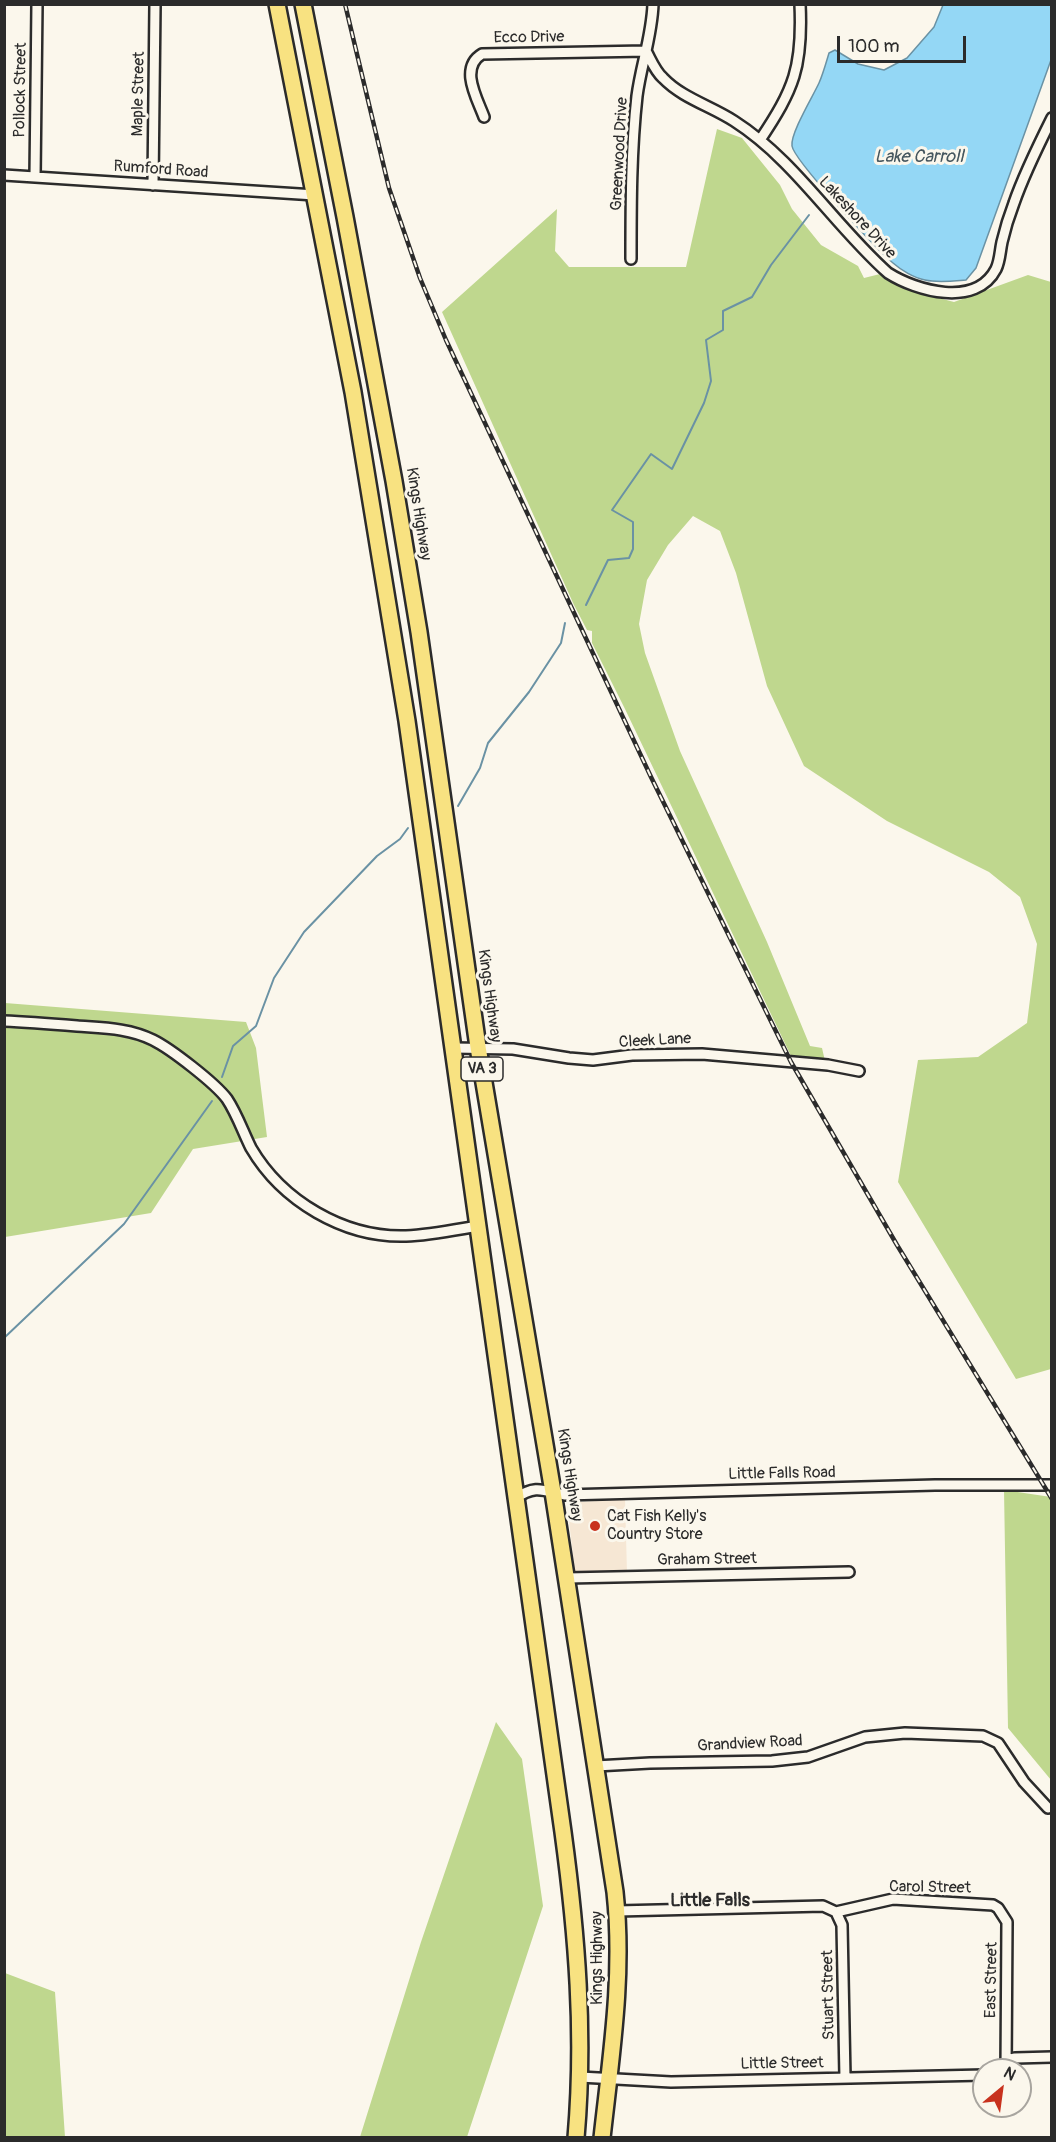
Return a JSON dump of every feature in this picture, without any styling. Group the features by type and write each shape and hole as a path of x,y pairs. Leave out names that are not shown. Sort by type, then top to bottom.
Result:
{"highway":[{"name":"Kings Highway","path":"277,4 369,483 407,721 478,1226 575,1925 581,2012 576,2138"},
{"name":"Kings Highway","path":"303,4 394,481 419,632 478,1047 567,1578 617,1911 618,1981 602,2138"},
{"path":"369,483 394,481"}],"street":[{"name":"Pollock Street","path":"35,177 37,4"},
{"name":"Maple Street","path":"153,185 155,4"},
{"name":"Greenwood Drive","path":"630,259 637,108 653,4"},
{"path":"760,140 785,99 797,68 801,34 800,4"},
{"name":"Ecco Drive","path":"484,117 470,70 475,59 482,54 646,51"},
{"name":"Lakeshore Drive","path":"646,51 656,69 670,85 729,118 760,140 818,197 888,273 925,290 954,292 977,287 991,276 996,269 1015,198 1052,118"},
{"name":"Rumford Road","path":"4,175 315,195"},
{"path":"4,1021 113,1028 140,1034 164,1046 226,1098 251,1148 272,1175 303,1204 336,1222 372,1233 398,1236 424,1235 478,1226"},
{"name":"Cleek Lane","path":"453,1048 513,1049 568,1059 592,1060 659,1054 712,1055 828,1065 859,1071"},
{"name":"Little Falls Road","path":"516,1498 531,1490 547,1489 565,1495 935,1485 1052,1485"},
{"name":"Graham Street","path":"567,1578 849,1572"},
{"name":"Grandview Road","path":"596,1766 650,1762 772,1761 808,1757 865,1737 905,1733 984,1736 998,1743 1024,1782 1048,1808"},
{"name":"Carol Street","path":"617,1911 823,1906 836,1912 893,1899 993,1905"},
{"name":"East Street","path":"993,1905 998,1908 1007,1922 1006,2058"},
{"name":"Stuart Street","path":"836,1912 842,1925 845,2078"},
{"name":"East Street","path":"1015,2058 1052,2057"},
{"name":"Little Street","path":"580,2077 671,2082 972,2075"}],"shaded area":[{"path":"625,1499 627,1573 575,1573 567,1503"}],"green space":[{"path":"717,129 742,138 780,185 792,209 821,245 858,266 864,278 884,273 908,290 954,302 1028,275 1051,282 1051,1369 1016,1379 898,1182 918,1060 978,1057 1027,1023 1037,944 1020,897 989,872 887,821 804,766 767,686 736,573 720,531 693,516 668,545 647,580 639,624 645,653 680,751 767,942 810,1046 822,1048 825,1061 791,1056 592,643 592,631 587,630 574,605 442,312 557,209 555,251 569,267 686,267"},
{"path":"5,1003 246,1022 256,1048 267,1137 193,1149 151,1213 5,1237"},
{"path":"1004,1490 1051,1497 1051,1780 1008,1728"},
{"path":"496,1722 522,1759 543,1906 467,2137 360,2137 421,1942"},
{"path":"5,1973 55,1992 65,2137 5,2137"}],"water":[{"name":"Lake Carroll","path":"943,5 1052,5 1051,60 976,268 966,280 940,282 916,277 904,271 884,255 806,168 796,155 792,140 819,83 829,53 835,50 858,64 884,70 907,58 934,27"}],"waterway":[{"path":"586,605 608,560 629,558 633,549 633,522 612,510 651,454 672,469 704,403 711,381 706,340 723,330 723,311 752,297 771,265 809,215"},
{"path":"458,806 480,768 488,743 529,692 561,643 565,623"},
{"path":"222,1077 233,1046 256,1026 274,978 304,932 377,856 400,839 408,828"},
{"path":"4,1338 124,1224 212,1101"}],"railway":[{"path":"345,4 389,188 420,278 446,340 651,777 791,1062 897,1245 1052,1499"}],"place":[{"name":"Cat Fish Kelly's Country Store","path":"595,1526"}],"district":[{"name":"Little Falls","path":"710,1901"}]}
